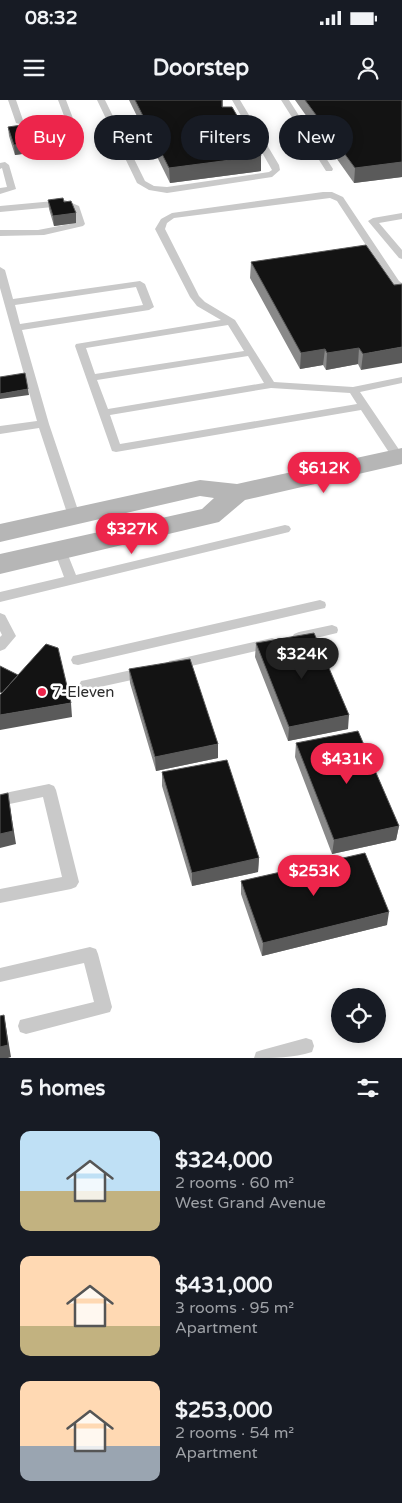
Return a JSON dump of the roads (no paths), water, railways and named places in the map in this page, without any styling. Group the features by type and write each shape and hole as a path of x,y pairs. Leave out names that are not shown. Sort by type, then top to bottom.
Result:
{"main road":[{"path":"0,533 200,488 237,493 400,456"},
{"path":"0,564 210,516 237,493"}],"lane":[{"path":"12,100 17,115"},
{"path":"62,100 68,115"},
{"path":"101,100 141,183 152,188 167,190 272,174 276,170 275,165 236,100"},
{"path":"285,100 329,169"},
{"path":"0,166 5,165 12,189 0,191"},
{"path":"271,385 231,322 201,304 195,297 160,229 161,223 165,220 172,216 323,194 332,195 340,199 395,283 402,288"},
{"path":"0,208 65,203 76,208 80,224 30,234 15,231 0,233"},
{"path":"402,216 373,221 402,256"},
{"path":"0,270 43,424 74,516"},
{"path":"9,302 140,284 149,307 16,328"},
{"path":"231,322 80,346 116,448 362,406"},
{"path":"92,378 250,352"},
{"path":"104,413 271,385 353,390 402,380"},
{"path":"353,390 362,406 400,456"},
{"path":"0,430 43,424"},
{"path":"0,597 57,585 286,529"},
{"path":"60,550 72,581"},
{"path":"78,660 320,605"},
{"path":"0,618 10,636 0,646"},
{"path":"86,685 332,630"},
{"path":"0,800 49,790 71,882 0,896"},
{"path":"0,975 90,954 104,1007 26,1026"},
{"path":"262,1058 306,1046"}],"place":[{"name":"7-Eleven","path":"42,692"}]}
